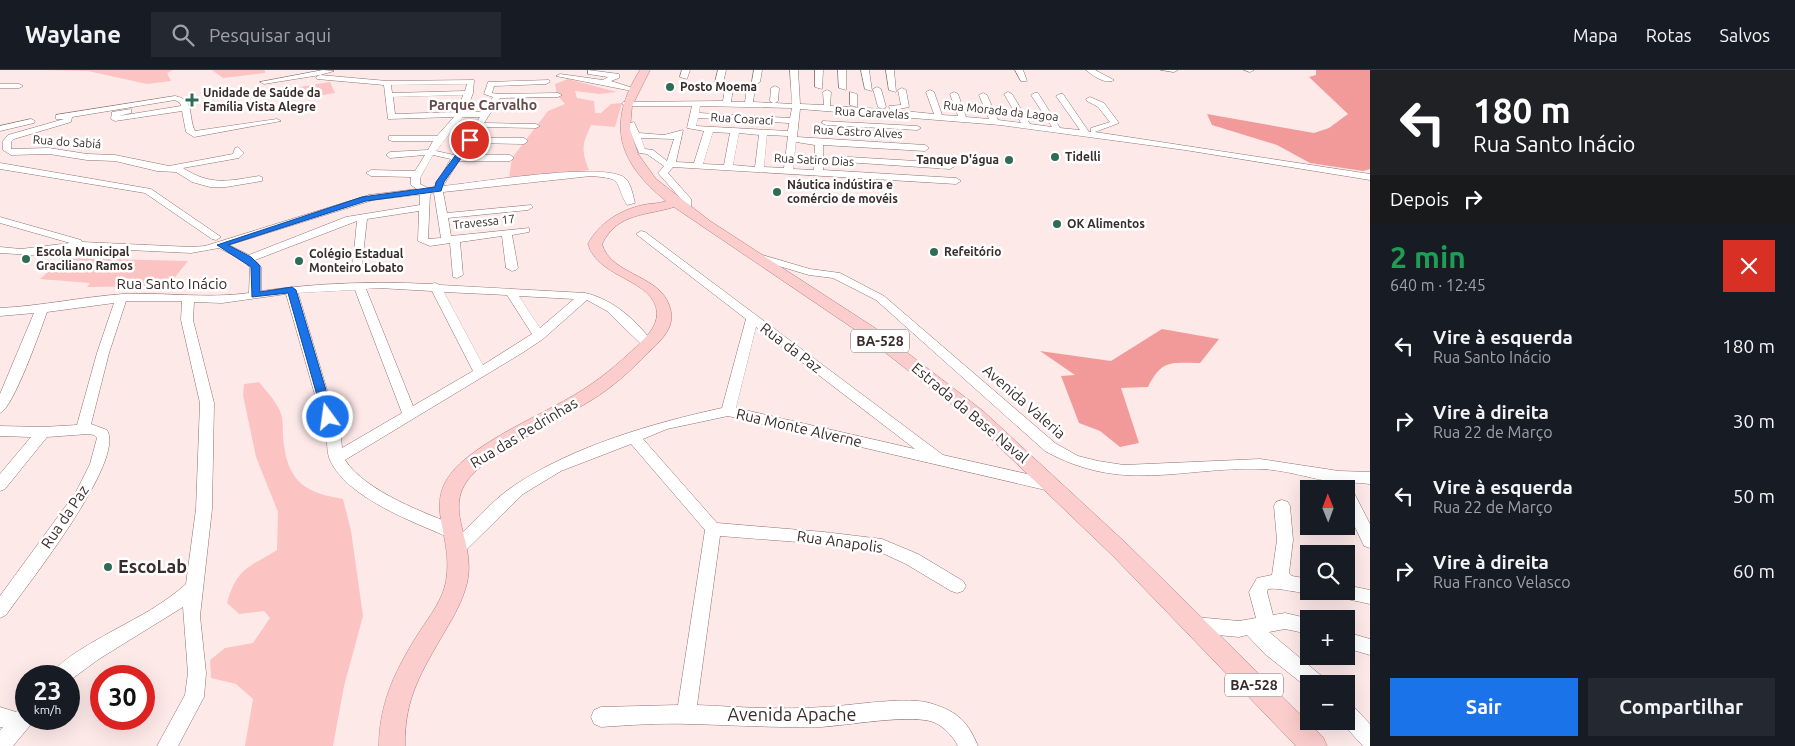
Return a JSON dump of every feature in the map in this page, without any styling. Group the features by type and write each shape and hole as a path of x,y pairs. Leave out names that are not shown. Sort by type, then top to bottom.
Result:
{"main road":[{"name":"Estrada da Base Naval","path":"645,70 632,89 626,104 628,120 626,135 641,168 659,188 759,257 805,279 934,381 1055,486 1194,625"},
{"path":"639,204 657,196 659,188"},
{"path":"639,204 681,205"},
{"name":"Rua das Pedrinhas","path":"392,746 393,711 405,674 458,583 460,568 450,494 457,476 466,467 488,452 593,391 660,332 664,323 664,311 660,300 638,281 604,261 595,248 596,240 639,204 681,205"},
{"name":"BA-528","path":"1194,625 1314,746"}],"street":[{"path":"264,82 342,70"},
{"path":"572,70 616,76 604,82"},
{"path":"612,70 617,71"},
{"path":"720,83 722,70"},
{"path":"749,102 758,70"},
{"path":"818,87 819,70"},
{"path":"842,70 843,88"},
{"path":"865,70 882,107"},
{"path":"890,70 893,90"},
{"path":"1019,70 1024,79"},
{"path":"1090,70 1097,76 1110,80"},
{"path":"1165,70 1174,70"},
{"path":"323,74 387,83 472,82 458,116 439,138 414,183 425,191"},
{"name":"Rua Castro Alves","path":"794,74 795,105 792,135 801,141 824,140 845,144 925,148"},
{"path":"560,76 604,82 632,89"},
{"path":"546,82 490,85 488,92 490,95 498,96 558,95"},
{"path":"387,83 390,116 458,116"},
{"path":"0,86 19,86"},
{"path":"727,101 729,88"},
{"path":"774,101 775,88"},
{"name":"Rua Morada da Lagoa","path":"749,102 774,101 826,109 854,106 902,108 905,104 902,90"},
{"path":"818,172 826,123 827,92"},
{"path":"930,92 939,117"},
{"path":"388,96 469,93"},
{"path":"853,94 854,106"},
{"path":"954,94 963,120"},
{"path":"1008,94 1027,126"},
{"path":"983,95 995,123"},
{"path":"1034,95 1088,132 1115,123 1101,105 1090,100"},
{"path":"457,275 458,256 450,239 438,189 440,182 498,96"},
{"path":"1057,129 1060,96"},
{"path":"694,115 704,100 795,105"},
{"name":"Rua Morada da Lagoa","path":"626,104 704,100 795,105 939,117 1088,132 1370,177"},
{"path":"183,102 190,132 194,134 277,120"},
{"name":"Rua do Sabiá","path":"183,102 115,119 116,113 183,102"},
{"name":"Rua do Sabiá","path":"183,102 104,109 88,117 68,118 15,135 6,141 7,150 16,152 49,151 87,157 115,158 157,168 170,168 236,156 240,153 238,150"},
{"path":"390,109 536,126"},
{"path":"826,109 904,116"},
{"path":"694,115 793,121"},
{"name":"Rua Coaraci","path":"694,115 691,127 709,131 763,132 792,135"},
{"path":"402,122 458,116"},
{"path":"0,129 21,123 68,118"},
{"path":"628,120 646,151 659,161 672,159"},
{"name":"Rua Caravelas","path":"826,123 917,128"},
{"path":"698,166 709,131"},
{"path":"728,167 735,131"},
{"path":"760,169 763,132"},
{"path":"635,135 664,142 679,134 672,159 663,173"},
{"path":"788,171 792,135"},
{"path":"392,138 439,138"},
{"path":"824,140 919,139"},
{"path":"470,140 524,141"},
{"path":"845,144 848,174"},
{"path":"879,146 894,152 895,157 892,163"},
{"path":"646,151 648,162 663,173 686,199 681,205"},
{"path":"390,155 430,152 457,158 510,158"},
{"name":"Rua Satiro Dias","path":"672,159 698,166 956,181"},
{"path":"848,160 950,166"},
{"path":"0,166 148,191 256,266 255,295"},
{"name":"Rua do Sabiá","path":"170,168 180,170 195,180 210,184 226,184 259,179"},
{"path":"371,173 418,174"},
{"path":"0,250 16,252 90,245 195,250 217,240 244,238 365,199 438,189 598,173 619,178 623,181 639,204"},
{"path":"446,174 465,180 483,176"},
{"path":"248,259 362,216 424,207 425,191"},
{"name":"Travessa 17","path":"424,207 423,241 430,243 525,230"},
{"path":"444,216 528,207"},
{"path":"358,262 362,216"},
{"path":"0,220 90,245"},
{"path":"506,232 512,268"},
{"name":"Rua da Paz","path":"641,234 942,462"},
{"name":"Avenida Valeria","path":"805,279 827,273 846,278 880,298 1050,447 1081,464 1138,470 1261,464 1321,480"},
{"path":"359,286 410,415"},
{"name":"Rua Santo Inácio","path":"0,312 42,309 121,298 222,300 292,290 359,286 435,286 511,293 585,296"},
{"path":"435,286 480,373"},
{"path":"292,290 334,437 336,458 352,480 456,540"},
{"path":"511,293 539,336"},
{"path":"336,458 539,336 565,311 585,296 598,299 609,307 648,344"},
{"path":"0,431 43,432 82,429 103,353 121,298"},
{"path":"167,746 186,715 196,686 197,672 191,622 193,589 204,510 207,403 187,320 188,298"},
{"path":"0,408 19,369 42,309"},
{"path":"728,411 752,318"},
{"name":"Rua Monte Alverne","path":"456,540 518,490 536,478 580,457 679,421 728,411 942,462 1055,486"},
{"name":"Rua da Paz","path":"0,610 90,482 102,452 104,437 101,433 94,430 82,429"},
{"path":"0,485 43,432"},
{"path":"633,437 713,529 686,714"},
{"path":"1355,483 1370,478"},
{"path":"1282,506 1286,540 1280,570 1281,576 1287,582"},
{"path":"1355,509 1370,541"},
{"name":"Rua Anapolis","path":"713,529 824,538 882,546 912,559 957,586"},
{"path":"1300,584 1269,581 1259,587 1260,626 1272,648 1306,675"},
{"path":"76,665 110,641 165,611 193,589"},
{"path":"1355,594 1370,597"},
{"path":"1194,625 1224,628 1260,626 1285,621 1300,624"},
{"path":"1355,643 1370,647"},
{"name":"Avenida Apache","path":"601,716 686,714 762,718 830,717 904,711 931,712 948,719 961,731 968,746"},
{"path":"0,746 15,718"},
{"path":"1355,722 1369,736"}],"shaded area":[{"path":"38,70 173,70 167,73 171,81 147,84 88,71"},
{"path":"212,70 265,70 265,73 223,78"},
{"path":"1316,70 1370,70 1370,169 1363,171 1310,163 1277,145 1212,125 1207,114 1314,133 1329,128 1348,114 1309,77 1316,75"},
{"path":"568,79 617,92 599,94 575,91 577,98 594,101 595,113 601,113 611,104 622,103 615,127 591,125 584,148 589,170 509,179 512,158 548,111 565,104 557,95 555,84"},
{"path":"330,82 335,93 297,99 293,88"},
{"path":"64,258 188,261 168,286 87,287 90,283 40,279"},
{"path":"1162,329 1219,339 1200,363 1168,364 1158,371 1148,387 1121,388 1139,443 1120,447 1100,431 1079,423 1061,376 1075,375 1040,351 1111,361"},
{"path":"259,382 275,401 281,414 283,441 290,469 296,478 310,490 343,499 351,531 363,616 344,686 333,746 245,746 253,699 236,684 211,678 210,660 225,648 253,643 270,618 264,611 239,614 227,603 235,582 245,570 277,550 278,512 256,457 243,395 244,384"}],"place":[{"name":"Posto Moema","path":"670,87"},
{"name":"Unidade de Saúde da Família Vista Alegre","path":"192,100"},
{"name":"Tidelli","path":"1055,157"},
{"name":"Tanque D'água","path":"1009,160"},
{"name":"Náutica indústira e comércio de movéis","path":"777,192"},
{"name":"OK Alimentos","path":"1057,224"},
{"name":"Refeitório","path":"934,252"},
{"name":"Escola Municipal Graciliano Ramos","path":"26,259"},
{"name":"Colégio Estadual Monteiro Lobato","path":"299,261"},
{"name":"EscoLab","path":"108,567"}],"district":[{"name":"Parque Carvalho","path":"483,105"}],"route":[{"path":"328,417 292,290 255,295 256,266 248,259 221,245 365,199 438,189 440,182 470,140"}]}
